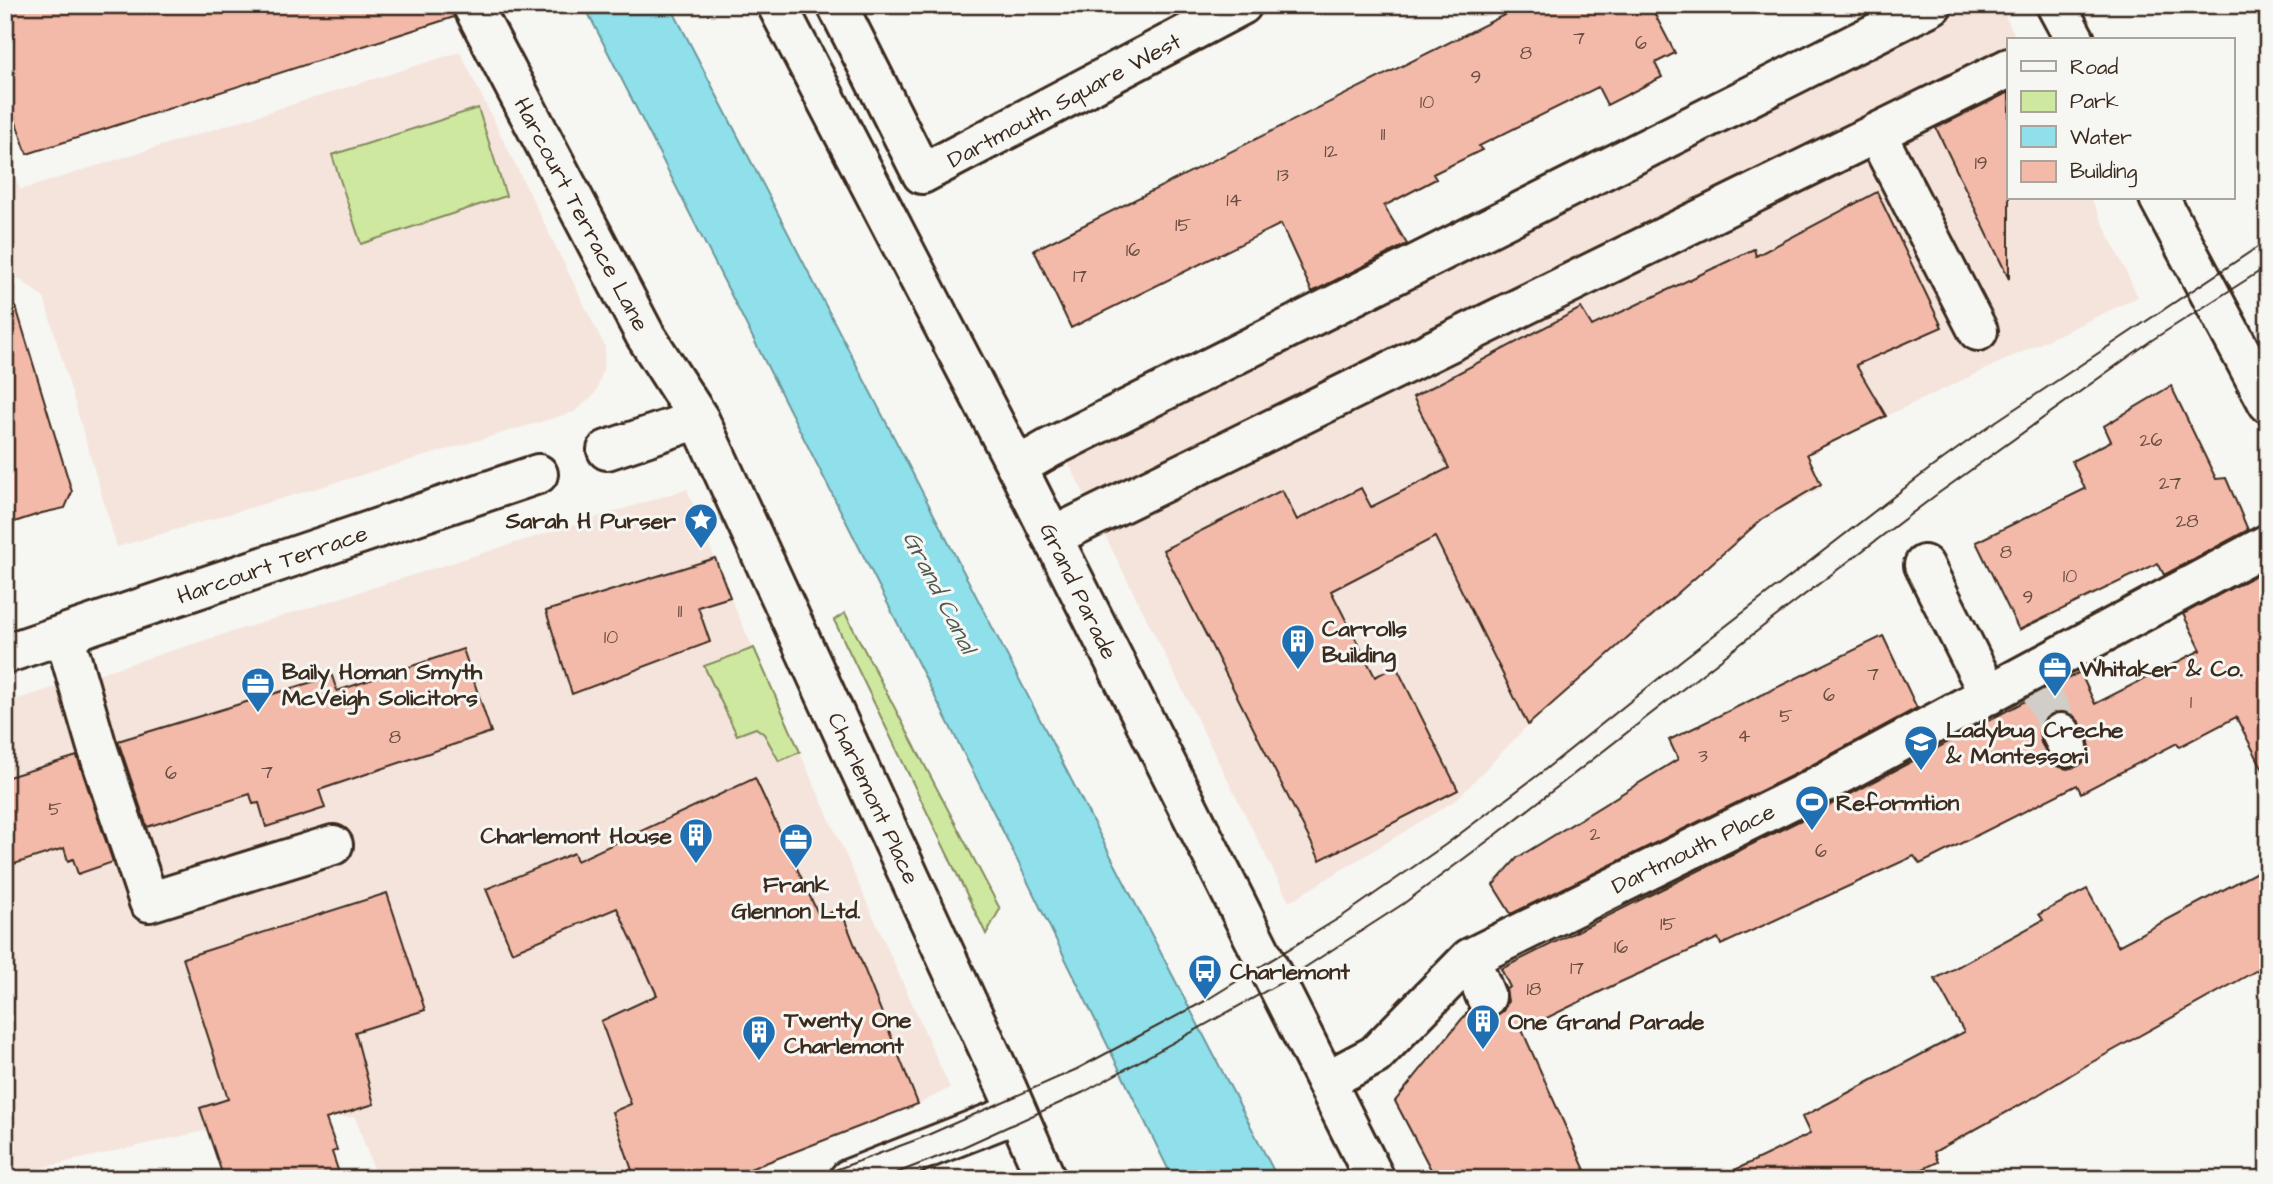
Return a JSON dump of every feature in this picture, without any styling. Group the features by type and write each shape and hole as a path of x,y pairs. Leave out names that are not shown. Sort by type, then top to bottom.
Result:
{"street":[{"name":"Harcourt Terrace Lane","path":"472,5 645,335 699,419"},
{"name":"Grand Parade","path":"777,5 1017,467 1375,1179"},
{"name":"Dartmouth Square West","path":"836,5 922,174 1242,5"},
{"path":"1017,467 1050,447 1932,5"},
{"path":"1052,537 2007,69"},
{"path":"1876,133 1978,331"},
{"path":"2159,200 2268,403"},
{"path":"607,450 699,419"},
{"name":"Charlemont Place","path":"699,419 1046,1179"},
{"name":"Harcourt Terrace","path":"5,654 538,474"},
{"name":"Dartmouth Place","path":"1326,1081 1375,1055 1470,958 1805,793 1989,695 2036,682 2268,544"},
{"path":"1924,565 1989,695"},
{"path":"64,634 96,744 149,902 333,845"},
{"path":"1470,958 1486,997"},
{"path":"849,1179 1017,1113"}],"shaded area":[{"path":"1971,5 2000,5 2016,38 2007,38 2007,200 2092,200 2138,297 1808,453 1822,488 1762,519 1528,725 1456,800 1289,902 1068,462"},
{"path":"460,52 605,347 603,371 595,394 574,412 117,547 44,298 5,268 5,148 20,190"},
{"path":"687,489 730,597 950,1088 918,1104 724,1179 377,1179 355,1117 318,1117 204,1131 5,1176 5,703"}],"green space":[{"path":"478,108 506,196 361,244 332,155"},
{"path":"845,613 1000,909 986,934 834,620"},
{"path":"754,648 800,752 779,761 764,734 756,728 737,735 704,666"}],"water":[{"name":"Grand Canal","path":"584,5 670,5 1278,1179 1173,1179 997,819"}],"building":[{"path":"5,5 450,5 454,17 27,154 5,91"},
{"path":"1524,5 1650,5 1675,53 1655,63 1662,77 1607,105 1598,87 1479,146 1482,150 1433,174 1436,179 1384,206 1407,244 1312,292 1281,224 1071,328 1034,250"},
{"path":"2007,93 2009,279 1936,128"},
{"path":"1877,192 1942,327 1856,365 1886,416 1807,454 1821,484 1762,519 1528,725 1435,537 1331,591 1375,677 1396,666 1458,790 1320,860 1163,550 1282,490 1297,520 1361,488 1371,507 1449,468 1413,397 1581,308 1592,326 1754,249 1756,256"},
{"path":"16,307 72,492 65,508 5,525 5,308"},
{"path":"2171,386 2216,479 2226,478 2248,530 2164,575 2158,563 2019,630 1976,542 2085,489 2072,461 2111,441 2104,426"},
{"path":"715,558 730,597 698,607 710,642 572,694 546,611"},
{"path":"2265,570 2268,577 2268,779 2236,717 2179,747 2177,743 2081,793 2077,785 1920,864 1914,856 1721,945 1718,938 1614,985 1522,1030 1589,1179 1436,1179 1395,1101 1469,1010 1473,1015 1484,1019 1503,1011 1508,1001 1506,989 1510,987 1501,969 1815,813 2080,672 2095,704 2201,650 2183,614","holes":["2063,711 2072,714 2088,737 2090,748 2086,760 2067,769 2057,766 2049,757 2041,743 2039,732 2043,720 2052,713"]},
{"path":"1883,636 1917,708 1795,774 1511,914 1493,885 1517,858 1678,759 1669,740"},
{"path":"463,649 491,732 319,790 325,808 266,827 259,803 253,804 250,794 147,827 118,741 332,676 337,691"},
{"path":"77,756 113,862 78,874 73,859 68,861 64,848 5,867 5,778"},
{"name":"Twenty One Charlemont","path":"755,778 820,918 840,908 918,1104 724,1179 635,1179 612,1112 631,1104 601,1021 657,995 617,908 512,952 486,889 574,853 577,861"},
{"path":"2268,866 2268,964 1934,1152 1938,1162 1902,1179 1716,1179 1810,1134 1802,1117 1964,1032 1935,979 2043,920 2039,914 2087,889 2118,946"},
{"path":"387,893 425,1010 355,1032 374,1104 326,1119 337,1150 332,1152 341,1179 224,1179 200,1108 228,1099 183,958"}],"tunnel":[{"path":"2041,691 2061,733"}],"tram line":[{"path":"811,1179 921,1138 1077,1069 1205,1001 1344,915 1445,845 1542,772 1683,659 1932,467 2268,240"},
{"path":"881,1179 961,1148 1084,1092 1284,981 1403,904 1936,495 2152,340 2268,266"}],"place":[{"name":"Sarah H Purser","path":"701,550"},
{"name":"Carrolls Building","path":"1298,671"},
{"name":"Whitaker & Co.","path":"2055,698"},
{"name":"Baily Homan Smyth McVeigh Solicitors","path":"258,714"},
{"name":"Ladybug Creche & Montessori","path":"1921,772"},
{"name":"Reformtion","path":"1812,832"},
{"name":"Charlemont House","path":"696,865"},
{"name":"Frank Glennon Ltd.","path":"796,870"},
{"name":"Charlemont","path":"1205,1001"},
{"name":"One Grand Parade","path":"1483,1051"},
{"name":"Twenty One Charlemont","path":"759,1062"}]}
